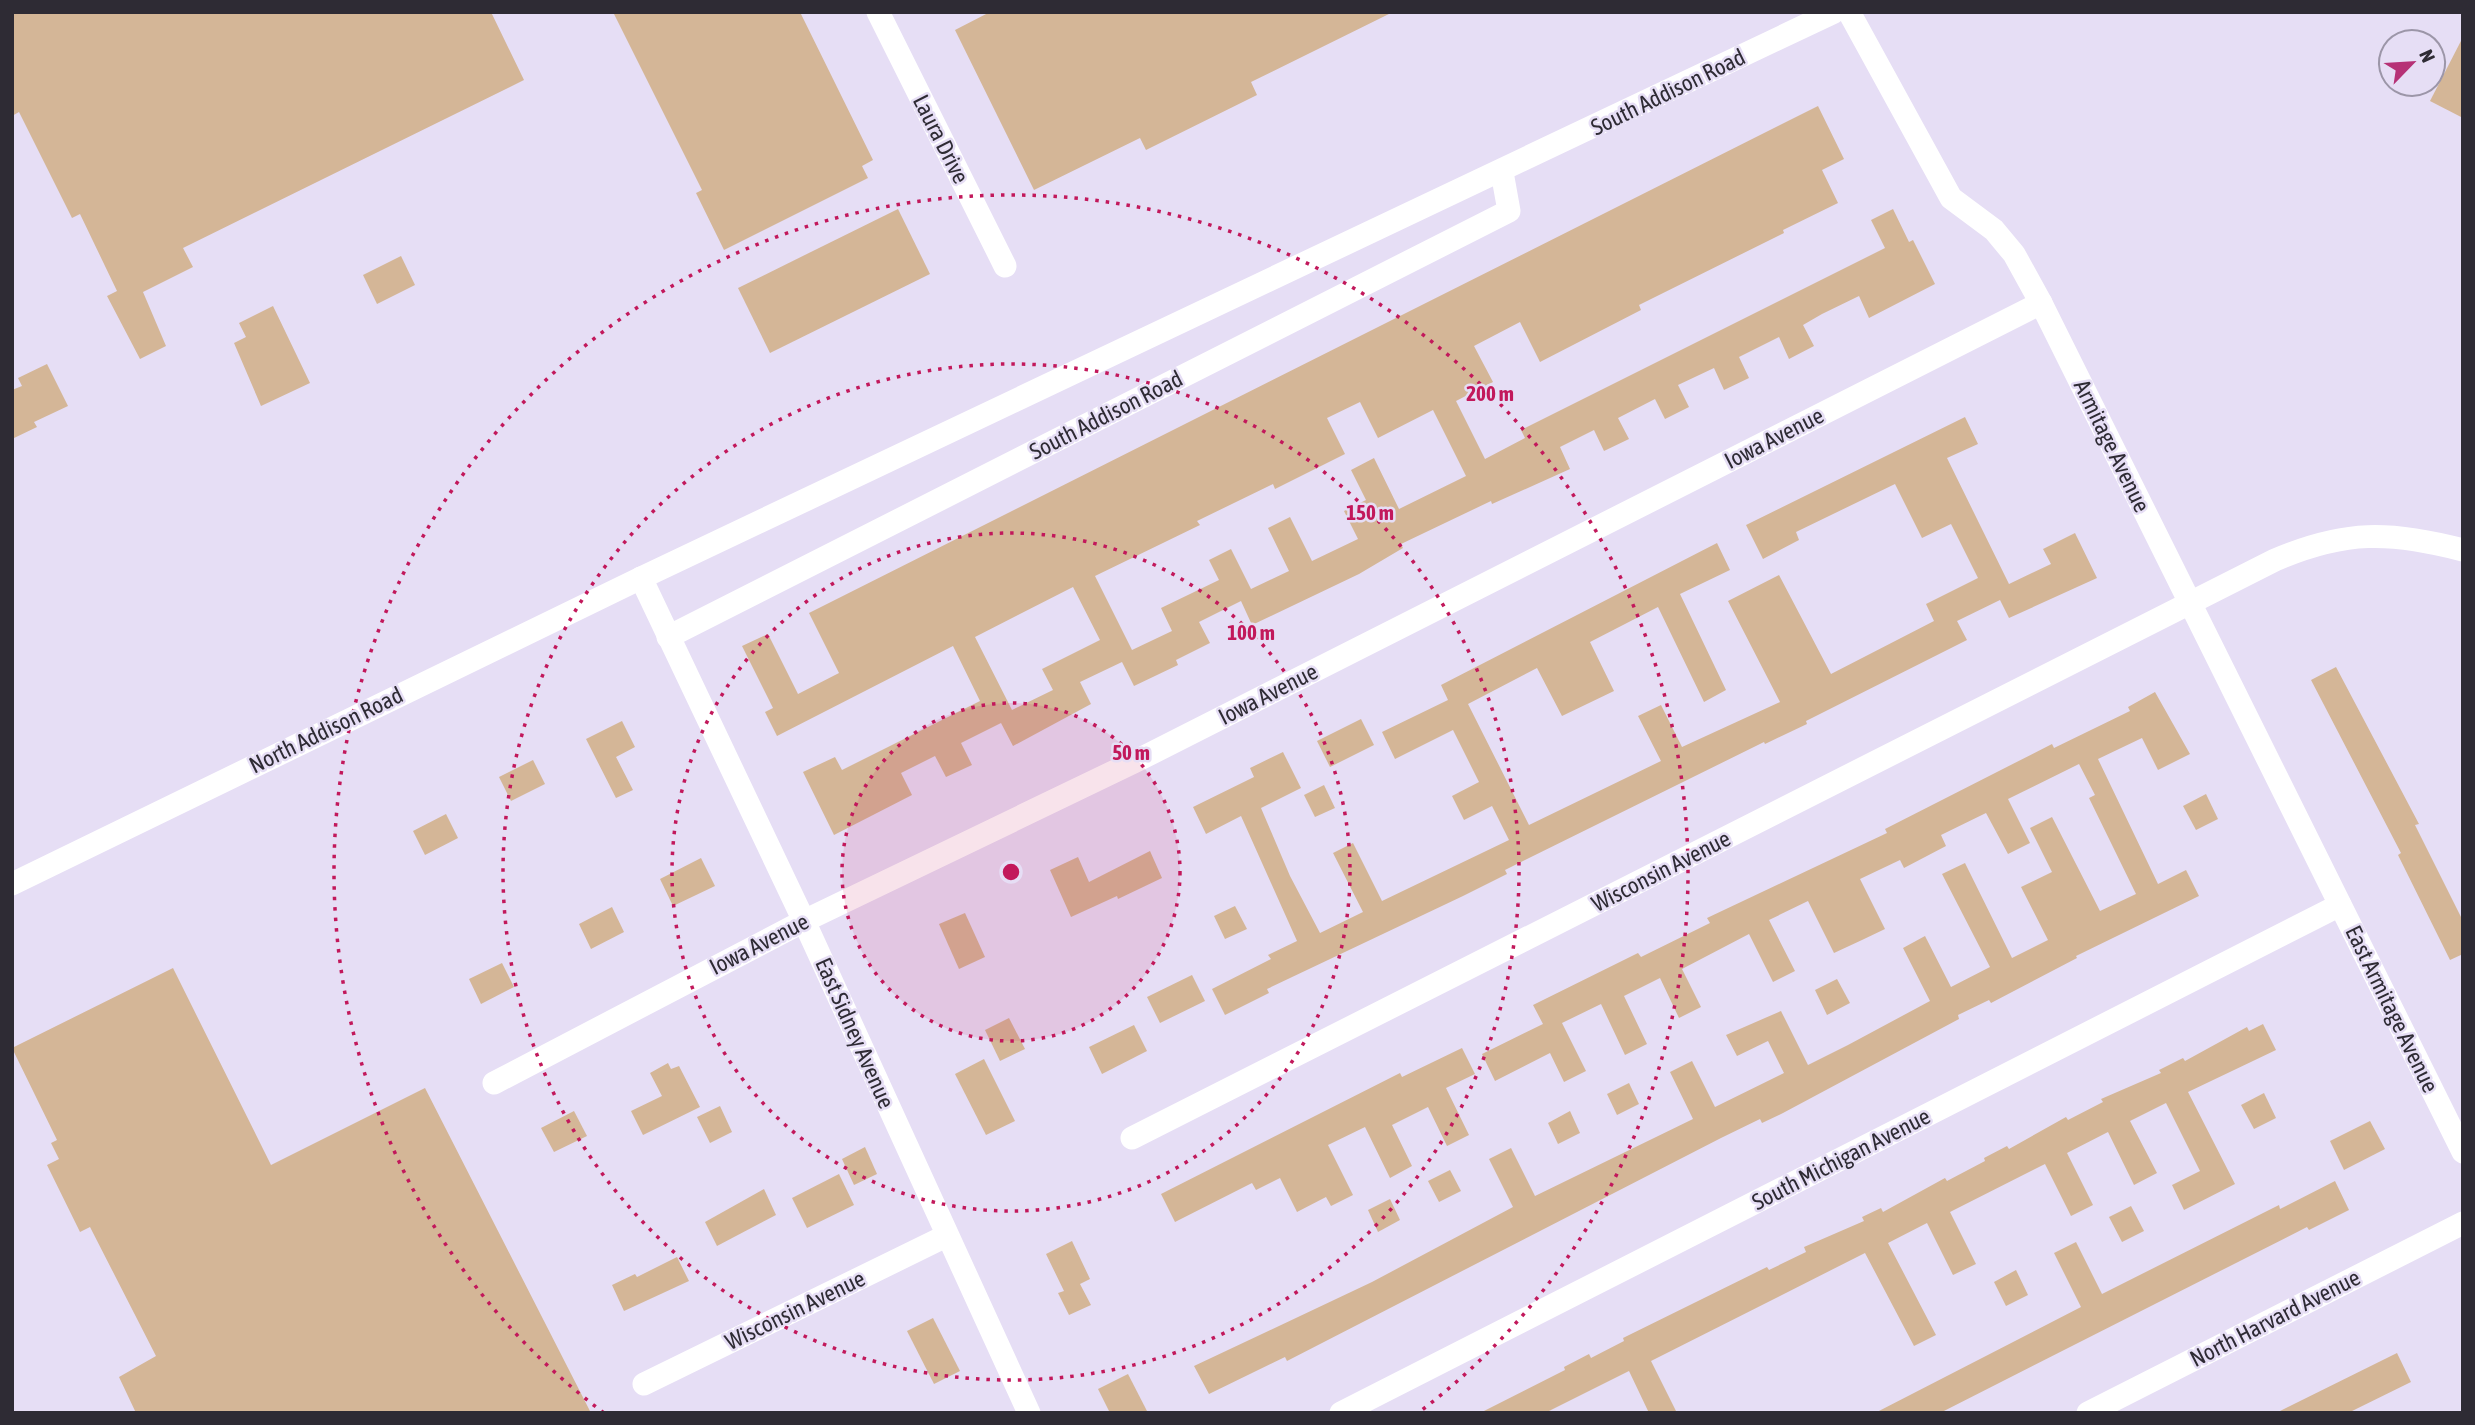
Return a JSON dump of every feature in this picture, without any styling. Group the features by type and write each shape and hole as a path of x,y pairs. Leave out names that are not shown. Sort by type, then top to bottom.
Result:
{"street":[{"name":"Laura Drive","path":"877,12 1004,266"},
{"name":"South Addison Road","path":"641,578 1502,172 1834,12"},
{"name":"Armitage Avenue","path":"1849,12 1951,198 1994,230 2014,254 2041,303 2340,905"},
{"name":"South Addison Road","path":"668,637 1508,211 1502,172"},
{"name":"Iowa Avenue","path":"494,1083 804,920 1159,749 2041,303"},
{"name":"Wisconsin Avenue","path":"1132,1138 2310,545 2368,537 2402,536 2463,550"},
{"name":"East Sidney Avenue","path":"641,578 804,920 1029,1413"},
{"name":"North Addison Road","path":"12,884 641,578"},
{"name":"East Armitage Avenue","path":"2340,905 2463,1152"},
{"name":"South Michigan Avenue","path":"1341,1413 2340,905"},
{"name":"North Harvard Avenue","path":"2088,1413 2463,1223"},
{"name":"Wisconsin Avenue","path":"644,1384 946,1236"}],"building":[{"path":"12,12 491,12 524,80 183,248 193,267 143,292 166,346 140,359 107,296 117,291 80,214 72,218 19,112 12,116"},
{"path":"613,12 800,12 873,160 862,166 868,178 724,250 696,193 702,190"},
{"path":"990,12 1393,12 1251,82 1257,95 1146,150 1140,138 1034,190 955,30"},
{"path":"2463,37 2463,118 2430,101 2432,98 2447,98 2447,68"},
{"path":"1818,106 1844,159 1822,170 1838,203 1639,305 1641,310 1540,362 1520,322 1474,346 1493,382 1456,401 1485,459 1525,438 1521,430 1885,248 1871,220 1893,209 1909,242 1913,240 1935,284 1869,318 1859,296 1822,314 1803,325 1814,346 1789,359 1779,337 1739,357 1749,378 1724,390 1714,368 1678,385 1689,407 1665,419 1655,399 1618,418 1629,439 1604,451 1594,430 1560,447 1570,469 1492,504 1491,501 1401,544 1403,548 1359,574 1252,625 1241,601 1199,622 1210,643 1176,660 1178,665 1134,686 1122,662 1080,682 1091,704 1013,746 1001,723 961,743 972,765 946,777 935,756 901,773 912,795 834,835 803,772 835,757 842,770 980,701 953,646 777,736 765,712 773,708 742,646 768,634 798,694 839,673 809,613","holes":["1360,402 1378,438 1433,410 1466,476 1399,509 1374,458 1351,470 1366,500 1344,511 1358,539 1312,561 1290,517 1268,528 1289,571 1251,589 1231,549 1209,560 1219,580 1161,608 1172,631 1132,650 1095,576 1200,525 1197,521 1273,484 1275,489 1345,454 1327,418","1073,587 1100,640 1042,669 1053,690 1012,710 975,637"]},
{"path":"898,209 930,274 770,353 738,288"},
{"path":"401,256 415,285 377,304 363,275"},
{"path":"273,306 310,383 261,406 234,343 246,337 239,323"},
{"path":"47,364 68,406 34,422 37,427 12,439 12,390 22,386 18,378"},
{"path":"1965,417 1978,444 1947,458 2009,584 2051,564 2043,549 2075,533 2097,578 2009,618 2000,600 1957,621 1967,640 1806,721 1807,724 1765,744 1764,742 1505,870 1507,874 1463,896 1267,989 1269,993 1225,1015 1212,989 1271,959 1268,955 1297,941 1241,816 1206,834 1193,807 1254,777 1250,768 1283,752 1301,788 1261,808 1290,876 1320,933 1363,912 1333,853 1353,843 1382,901 1509,840 1492,806 1464,820 1452,796 1479,782 1453,730 1395,759 1382,732 1448,700 1441,685 1717,543 1730,570 1680,594 1726,690 1704,702 1658,607 1590,642 1614,691 1562,716 1537,668 1468,704 1529,825 1661,761 1638,716 1661,705 1682,747 1780,702 1728,601 1779,575 1831,674 1934,621 1926,604 1978,578 1951,524 1922,538 1895,484 1796,532 1799,540 1763,559 1746,525"},
{"path":"2336,667 2419,824 2415,825 2463,921 2463,954 2450,960 2398,855 2401,853 2311,680"},
{"path":"2155,692 2190,754 2158,770 2142,738 2098,759 2158,884 2186,870 2199,896 2076,956 2077,958 1991,1003 1989,1000 1958,1015 1959,1019 1783,1113 1762,1123 1760,1119 1721,1138 1287,1361 1285,1357 1209,1394 1194,1366 1372,1282 1513,1207 1489,1159 1511,1148 1535,1196 1693,1119 1670,1072 1692,1061 1715,1107 1784,1073 1768,1041 1737,1056 1726,1035 1781,1011 1808,1065 1848,1045 1930,1001 1903,948 1925,936 1951,987 1990,967 1942,874 1965,863 2012,958 2048,940 2021,887 2052,872 2030,828 2052,817 2100,911 2136,894 2089,798 2095,795 2079,764 2008,799 2030,843 2008,854 1986,813 1941,835 1946,846 1904,868 1900,860 1860,879 1885,929 1834,953 1808,901 1769,920 1795,971 1773,982 1749,934 1682,969 1701,1007 1679,1018 1660,978 1624,996 1647,1044 1625,1055 1601,1004 1562,1023 1586,1071 1564,1082 1550,1053 1495,1081 1482,1054 1543,1024 1533,1005 1638,953 1641,957 1710,923 1707,918 1887,833 1885,829 2052,744 2054,748 2130,711 2128,707"},
{"path":"1361,719 1374,745 1330,767 1317,741"},
{"path":"622,721 635,747 616,757 633,790 616,798 586,739"},
{"path":"533,760 545,784 511,801 499,777"},
{"path":"1324,785 1335,808 1315,817 1304,795"},
{"path":"2206,794 2218,819 2196,830 2183,806"},
{"path":"446,814 458,838 425,855 413,831"},
{"path":"1150,851 1162,878 1071,917 1050,870 1078,857 1089,882"},
{"path":"701,858 715,886 673,906 660,879"},
{"path":"1235,906 1247,929 1225,939 1214,916"},
{"path":"612,907 624,932 591,949 579,924"},
{"path":"965,913 985,957 959,969 939,924"},
{"path":"502,963 514,987 481,1004 469,979"},
{"path":"173,968 271,1165 425,1088 591,1413 136,1413 119,1377 156,1356 90,1227 80,1232 47,1165 59,1159 51,1143 57,1140 12,1048"},
{"path":"1192,975 1205,1001 1160,1023 1147,997"},
{"path":"1837,979 1850,1003 1827,1015 1815,990"},
{"path":"1009,1018 1025,1049 1000,1061 985,1030"},
{"path":"2263,1024 2276,1050 2188,1092 2235,1184 2184,1210 2172,1185 2200,1171 2166,1103 2130,1121 2157,1173 2134,1185 2108,1132 2067,1153 2093,1205 2071,1216 2045,1164 1950,1212 1976,1264 1953,1275 1927,1223 1888,1243 1936,1335 1914,1346 1865,1253 1651,1361 1677,1413 1649,1413 1629,1371 1545,1413 1480,1413 1565,1370 1564,1367 1589,1354 1591,1358 1624,1341 1623,1338 1767,1267 1769,1270 1806,1252 1804,1247 1864,1221 1862,1217 1881,1208 1883,1212 1945,1178 1947,1181 1985,1161 1984,1158 2007,1146 2009,1149 2066,1117 2068,1120 2103,1102 2101,1099 2161,1073 2159,1070 2183,1058 2185,1061 2247,1027 2249,1031"},
{"path":"1134,1025 1147,1051 1102,1074 1089,1047"},
{"path":"1462,1048 1475,1074 1446,1088 1469,1135 1447,1146 1428,1107 1392,1125 1412,1166 1390,1178 1365,1127 1328,1145 1353,1195 1331,1206 1326,1197 1297,1212 1280,1178 1256,1190 1252,1183 1175,1222 1161,1194 1400,1073 1402,1077"},
{"path":"984,1059 1015,1121 986,1135 955,1074"},
{"path":"668,1063 671,1069 679,1066 700,1107 643,1135 631,1111 662,1096 650,1073"},
{"path":"1629,1083 1639,1104 1617,1115 1607,1094"},
{"path":"2264,1093 2276,1118 2254,1129 2241,1105"},
{"path":"720,1106 732,1132 710,1143 697,1117"},
{"path":"574,1111 587,1136 554,1152 541,1128"},
{"path":"1570,1111 1580,1133 1558,1144 1548,1123"},
{"path":"2370,1121 2385,1149 2344,1170 2330,1141"},
{"path":"865,1147 877,1174 854,1185 842,1159"},
{"path":"1450,1170 1461,1191 1439,1202 1428,1181"},
{"path":"839,1174 854,1205 807,1228 792,1198"},
{"path":"2335,1181 2349,1210 2309,1230 2307,1227 1940,1413 1875,1413 2081,1307 2054,1253 2076,1242 2102,1294 2279,1205 2280,1209"},
{"path":"764,1189 776,1215 717,1246 705,1222"},
{"path":"1390,1199 1400,1220 1378,1232 1368,1210"},
{"path":"2131,1206 2144,1231 2122,1242 2109,1217"},
{"path":"1072,1241 1090,1279 1080,1284 1091,1305 1069,1315 1058,1293 1064,1291 1046,1254"},
{"path":"677,1257 689,1281 624,1311 612,1285 635,1274 637,1277"},
{"path":"2016,1270 2028,1295 2006,1306 1994,1282"},
{"path":"933,1318 960,1371 934,1384 907,1331"},
{"path":"2397,1353 2411,1382 2348,1413 2276,1413"},
{"path":"1128,1374 1148,1413 1110,1413 1098,1389"}]}
